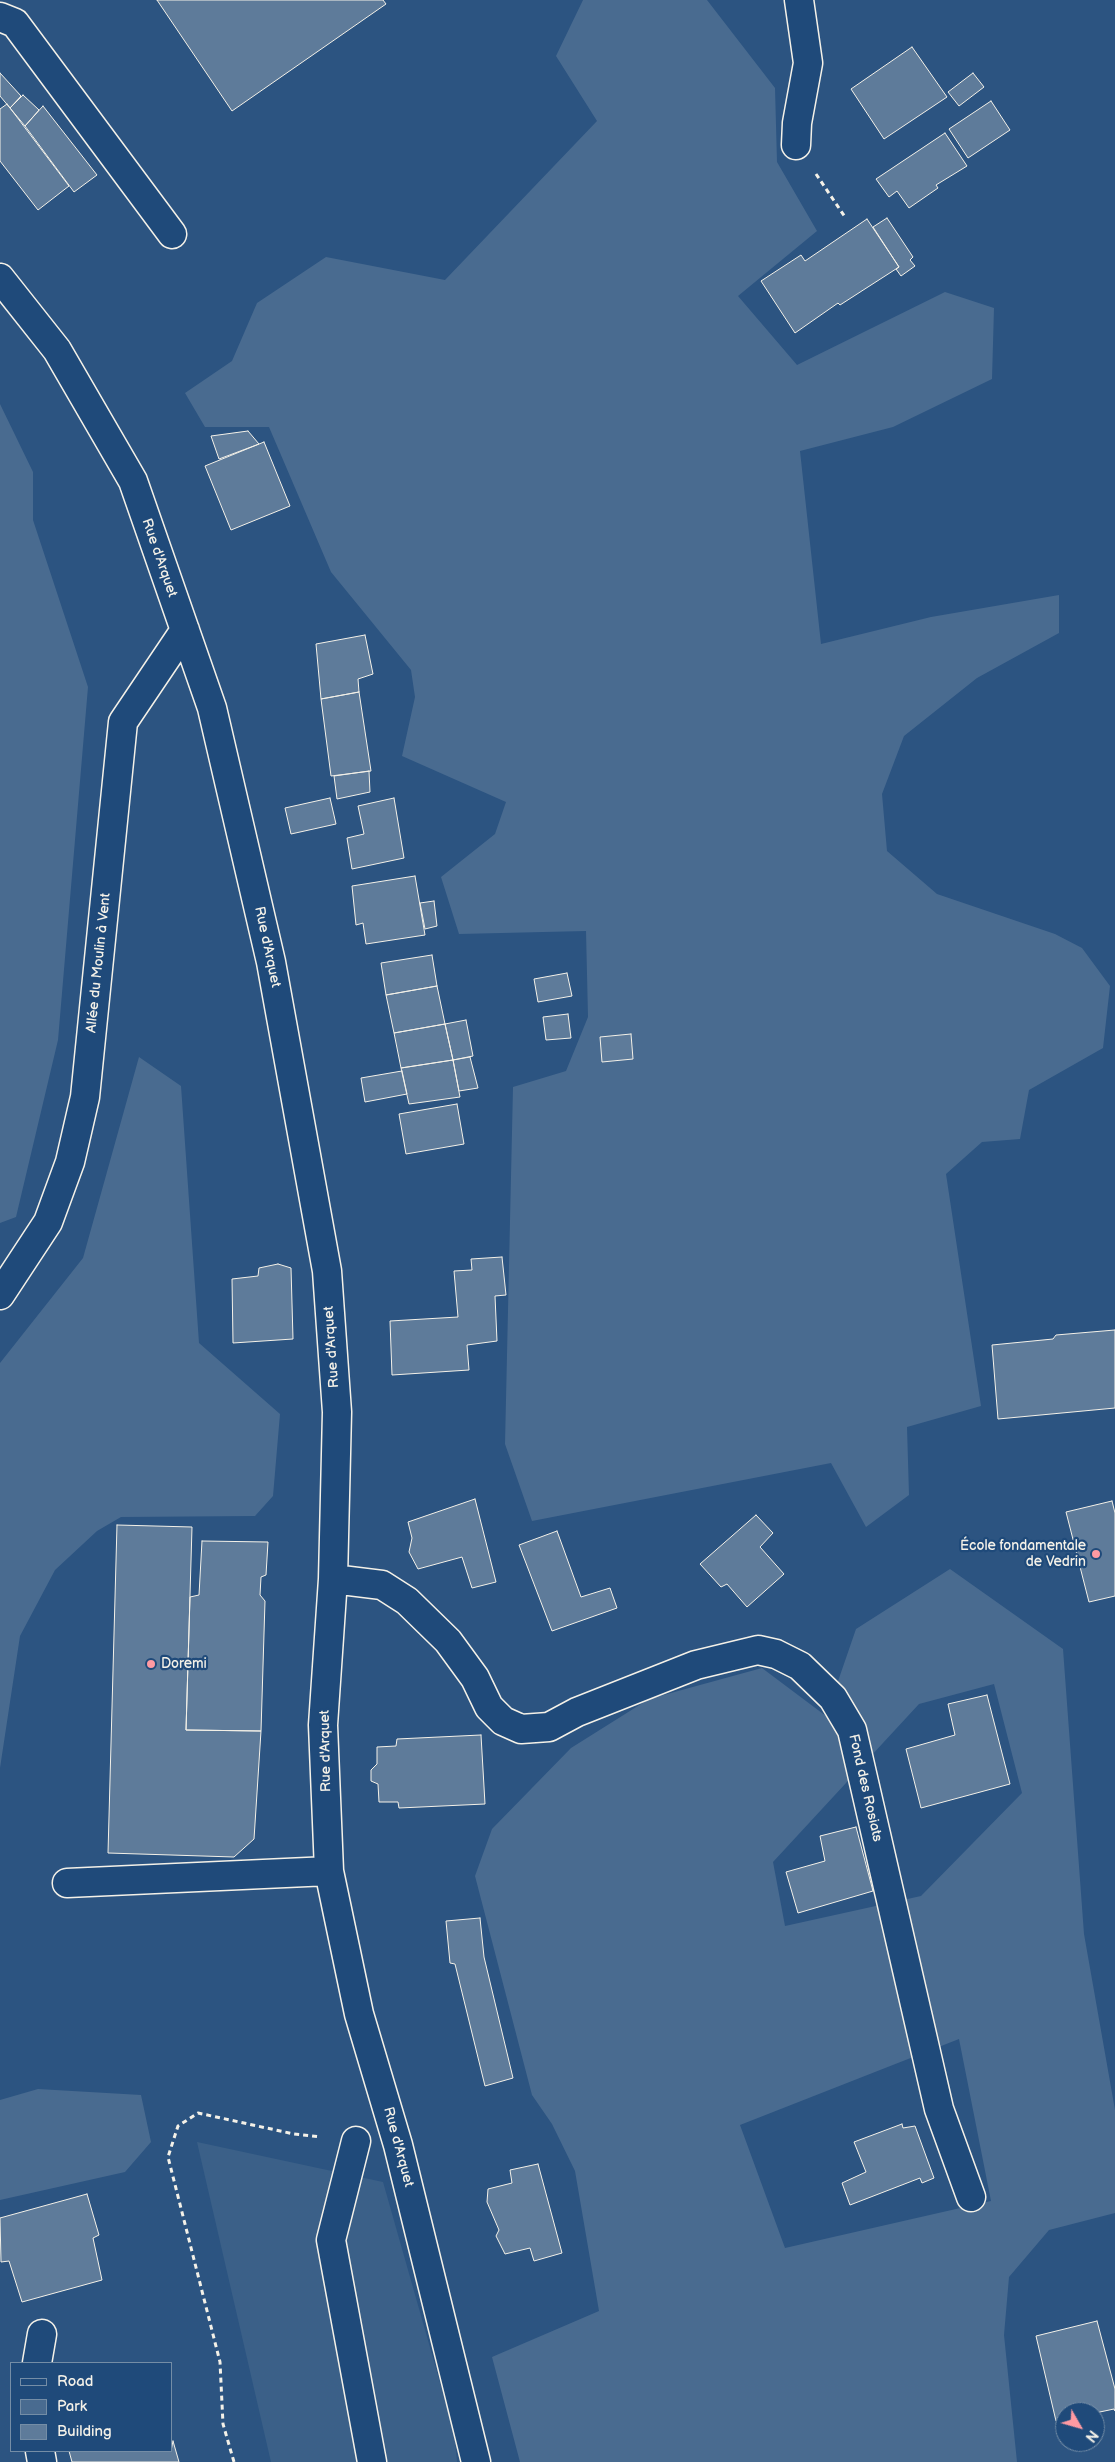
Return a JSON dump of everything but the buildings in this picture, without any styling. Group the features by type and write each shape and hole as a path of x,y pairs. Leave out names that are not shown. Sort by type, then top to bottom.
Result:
{"street":[{"path":"796,145 797,123 808,63 799,0"},
{"path":"0,17 15,23 172,234"},
{"name":"Rue d'Arquet","path":"0,278 57,350 133,481 212,708 271,962 327,1271 337,1412 333,1579 324,1725 329,1871 359,2014 398,2145 476,2462"},
{"name":"Allée du Moulin à Vent","path":"0,1295 48,1222 70,1162 85,1097 123,722 185,630"},
{"name":"Fond des Rosiats","path":"333,1579 382,1585 407,1601 448,1641 475,1678 489,1707 503,1722 521,1729 549,1727 577,1712 696,1665 758,1650 776,1654 800,1666 833,1698 852,1730 939,2109 971,2196"},
{"path":"67,1882 329,1871"},
{"path":"356,2141 331,2240 372,2462"},
{"path":"37,2362 42,2334"}],"path":[{"path":"796,145 845,217"},
{"path":"234,2462 223,2424 220,2362 168,2158 178,2126 198,2113 294,2134 356,2141"}],"shaded area":[{"path":"197,2142 383,2182 454,2432 457,2462 271,2462"}],"green space":[{"path":"583,0 707,0 775,88 777,162 817,231 738,296 797,365 945,292 994,308 992,379 893,427 800,451 821,644 931,617 1059,595 1059,633 977,678 904,736 882,794 887,851 937,894 1055,934 1082,948 1110,986 1103,1048 1029,1090 1020,1139 982,1142 946,1174 981,1406 907,1427 909,1495 866,1527 831,1463 532,1521 505,1444 513,1087 566,1071 588,1017 586,931 459,934 441,877 495,834 506,802 402,756 415,697 411,670 331,572 269,427 205,427 185,393 232,361 257,303 326,257 445,280 597,121 556,56"},
{"path":"0,404 33,472 33,520 88,687 58,1040 16,1217 0,1223"},
{"path":"139,1057 181,1086 199,1343 280,1414 273,1496 255,1516 121,1517 97,1531 55,1570 20,1636 0,1768 0,1363 83,1258"},
{"path":"950,1569 1063,1649 1084,1934 1115,2110 1115,2213 1049,2230 1009,2277 1004,2335 1017,2462 520,2462 492,2357 599,2311 575,2171 552,2124 532,2095 475,1876 492,1829 571,1748 649,1699 762,1668 826,1716 856,1629","holes":["994,1684 1022,1793 921,1896 785,1926 773,1862 919,1704","959,2039 991,2201 785,2248 740,2125"]},
{"path":"38,2089 141,2095 151,2142 125,2172 0,2200 0,2100"}],"place":[{"name":"École fondamentale de Vedrin","path":"1096,1554"},
{"name":"Doremi","path":"151,1664"}]}
